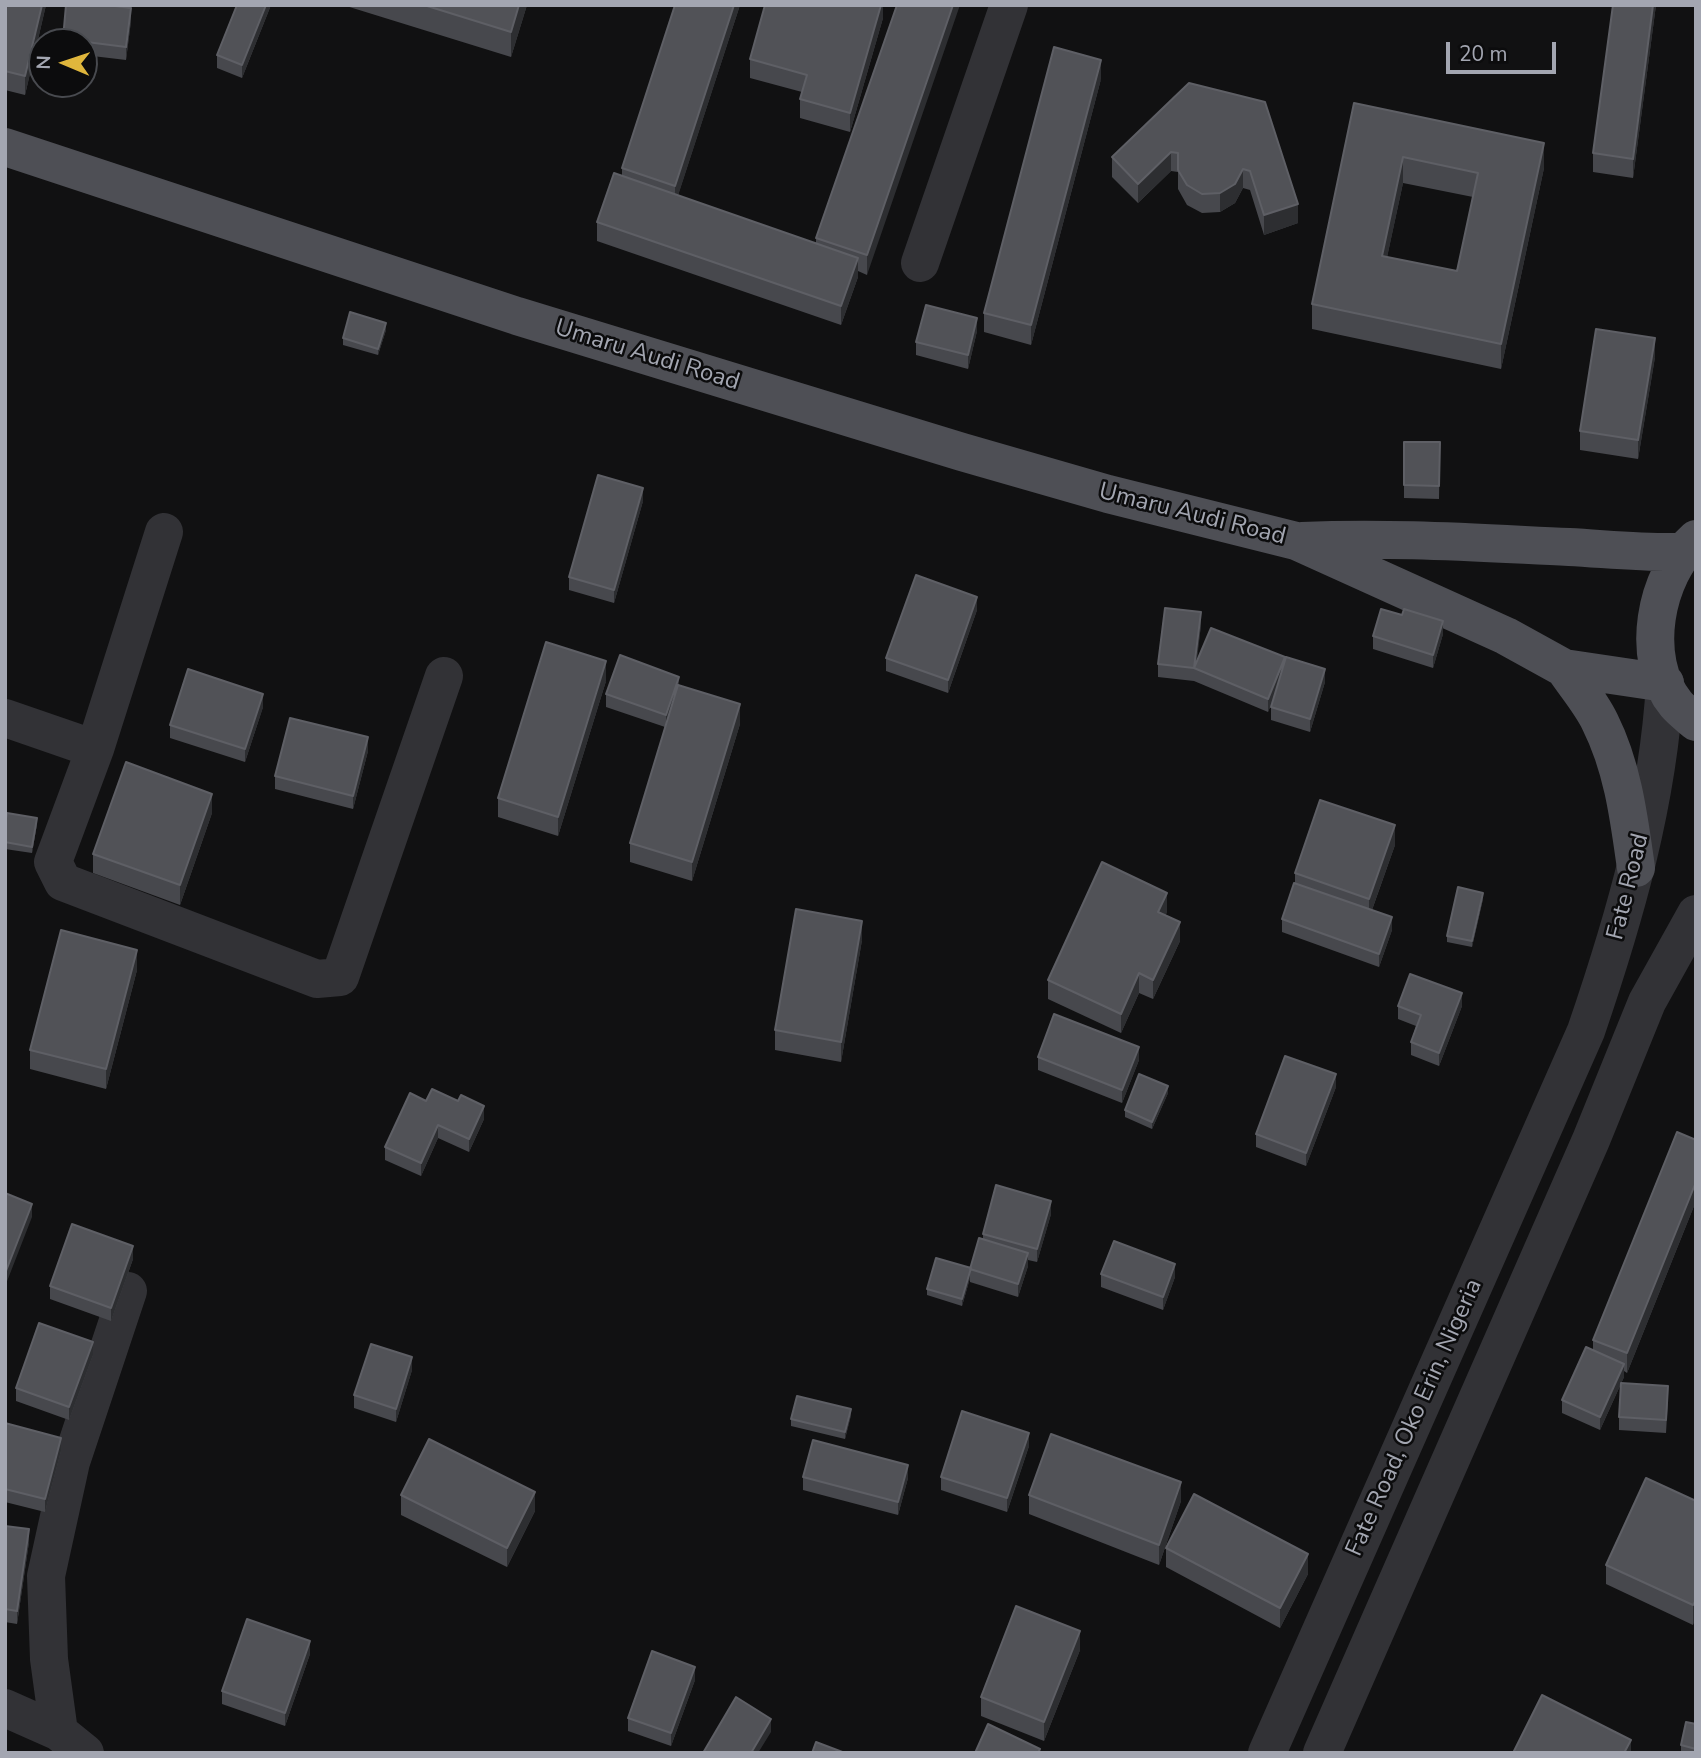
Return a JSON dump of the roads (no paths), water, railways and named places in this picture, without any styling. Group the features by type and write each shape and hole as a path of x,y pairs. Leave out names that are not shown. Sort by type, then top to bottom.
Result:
{"main road":[{"name":"Umaru Audi Road","path":"5,148 517,316 936,444 1108,494 1296,541"},
{"path":"1296,541 1382,537 1633,554 1688,545"},
{"path":"1296,541 1506,636 1564,668 1628,680 1665,683"},
{"path":"1688,545 1658,598 1656,649 1665,683 1675,703 1696,722"},
{"path":"1564,668 1599,720 1615,757 1625,796 1636,868"}],"street":[{"path":"920,262 1009,5"},
{"path":"164,532 95,749 53,862 63,882 317,979 340,977 444,676"},
{"name":"Fate Road","path":"1563,1084 1607,970 1636,868 1661,749 1665,683"},
{"path":"5,718 95,749"},
{"name":"Fate Road, Oko Erin, Nigeria","path":"1322,1753 1591,1140 1647,1002 1696,914"},
{"name":"Fate Road, Oko Erin, Nigeria","path":"1267,1753 1563,1084"},
{"path":"72,1743 48,1659 46,1576 71,1462 128,1291"},
{"path":"5,1708 72,1743"}]}
